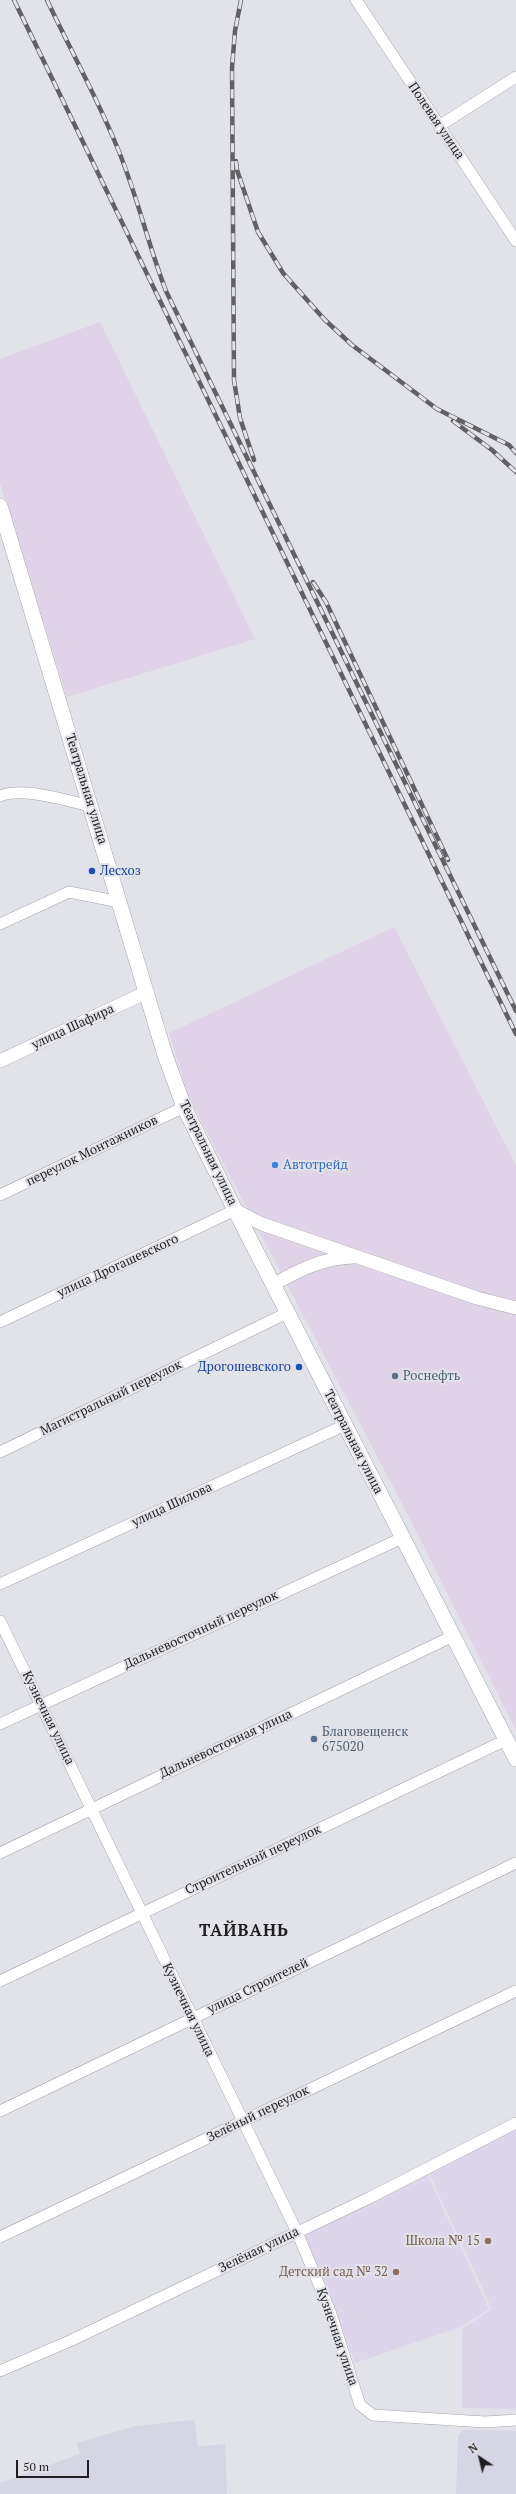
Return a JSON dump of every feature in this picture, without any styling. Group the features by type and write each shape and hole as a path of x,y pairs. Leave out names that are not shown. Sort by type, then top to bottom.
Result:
{"main road":[{"name":"Театральная улица","path":"0,506 165,1055 184,1106 287,1313 516,1759"}],"street":[{"name":"Полевая улица","path":"356,0 516,241"},
{"path":"439,126 516,77"},
{"path":"0,796 8,793 33,794 91,806"},
{"path":"0,924 69,892 120,902"},
{"name":"улица Шафира","path":"0,1061 147,992"},
{"name":"переулок Монтажников","path":"0,1195 184,1106"},
{"path":"235,1210 262,1224 477,1298 516,1308"},
{"name":"улица Дрогашевского","path":"0,1322 235,1210"},
{"path":"273,1285 319,1262 337,1258 359,1257"},
{"name":"Магистральный переулок","path":"0,1452 287,1313"},
{"name":"улица Шилова","path":"0,1584 345,1425"},
{"name":"Дальневосточный переулок","path":"0,1724 402,1538"},
{"name":"Кузнечная улица","path":"0,1621 92,1808 191,2018 297,2232 330,2311 360,2405 373,2415 485,2422 516,2420"},
{"name":"Дальневосточная улица","path":"0,1853 453,1636"},
{"name":"Строительный переулок","path":"0,1981 506,1740"},
{"name":"улица Строителей","path":"0,2111 516,1863"},
{"name":"Зелёный переулок","path":"0,2237 516,1991"},
{"name":"Зелёная улица","path":"0,2371 72,2340 369,2198 516,2123"}],"shaded area":[{"path":"100,322 255,639 67,697 0,483 0,359"},
{"path":"394,927 516,1165 516,1730 408,1515 188,1096 169,1033"},
{"name":"Школа № 15","path":"516,2129 516,2409 462,2408 462,2329 492,2309 429,2173"},
{"name":"Детский сад № 32","path":"427,2174 489,2309 458,2328 355,2363 305,2234"},
{"path":"194,2420 198,2447 225,2444 227,2494 0,2494 0,2483 80,2454 77,2443 136,2426"},
{"path":"463,2430 516,2431 516,2494 456,2494 458,2435"}],"railway":[{"path":"14,0 516,1034"},
{"path":"47,0 99,106 122,160 166,291 516,1011"},
{"path":"241,0 235,31 232,68 234,380 240,418 254,460"},
{"path":"236,161 237,170 258,232 283,273 324,319 352,345 437,409 509,445 516,453"},
{"path":"453,421 492,450 516,472"},
{"path":"313,582 326,602 448,860"}],"place":[{"name":"Лесхоз","path":"92,871"},
{"name":"Автотрейд","path":"275,1165"},
{"name":"Дрогошевского","path":"299,1367"},
{"name":"Роснефть","path":"395,1376"},
{"name":"Благовещенск 675020","path":"314,1739"},
{"name":"Школа № 15","path":"488,2241"},
{"name":"Детский сад № 32","path":"396,2272"}],"district":[{"name":"ТАЙВАНЬ","path":"244,1931"}]}
